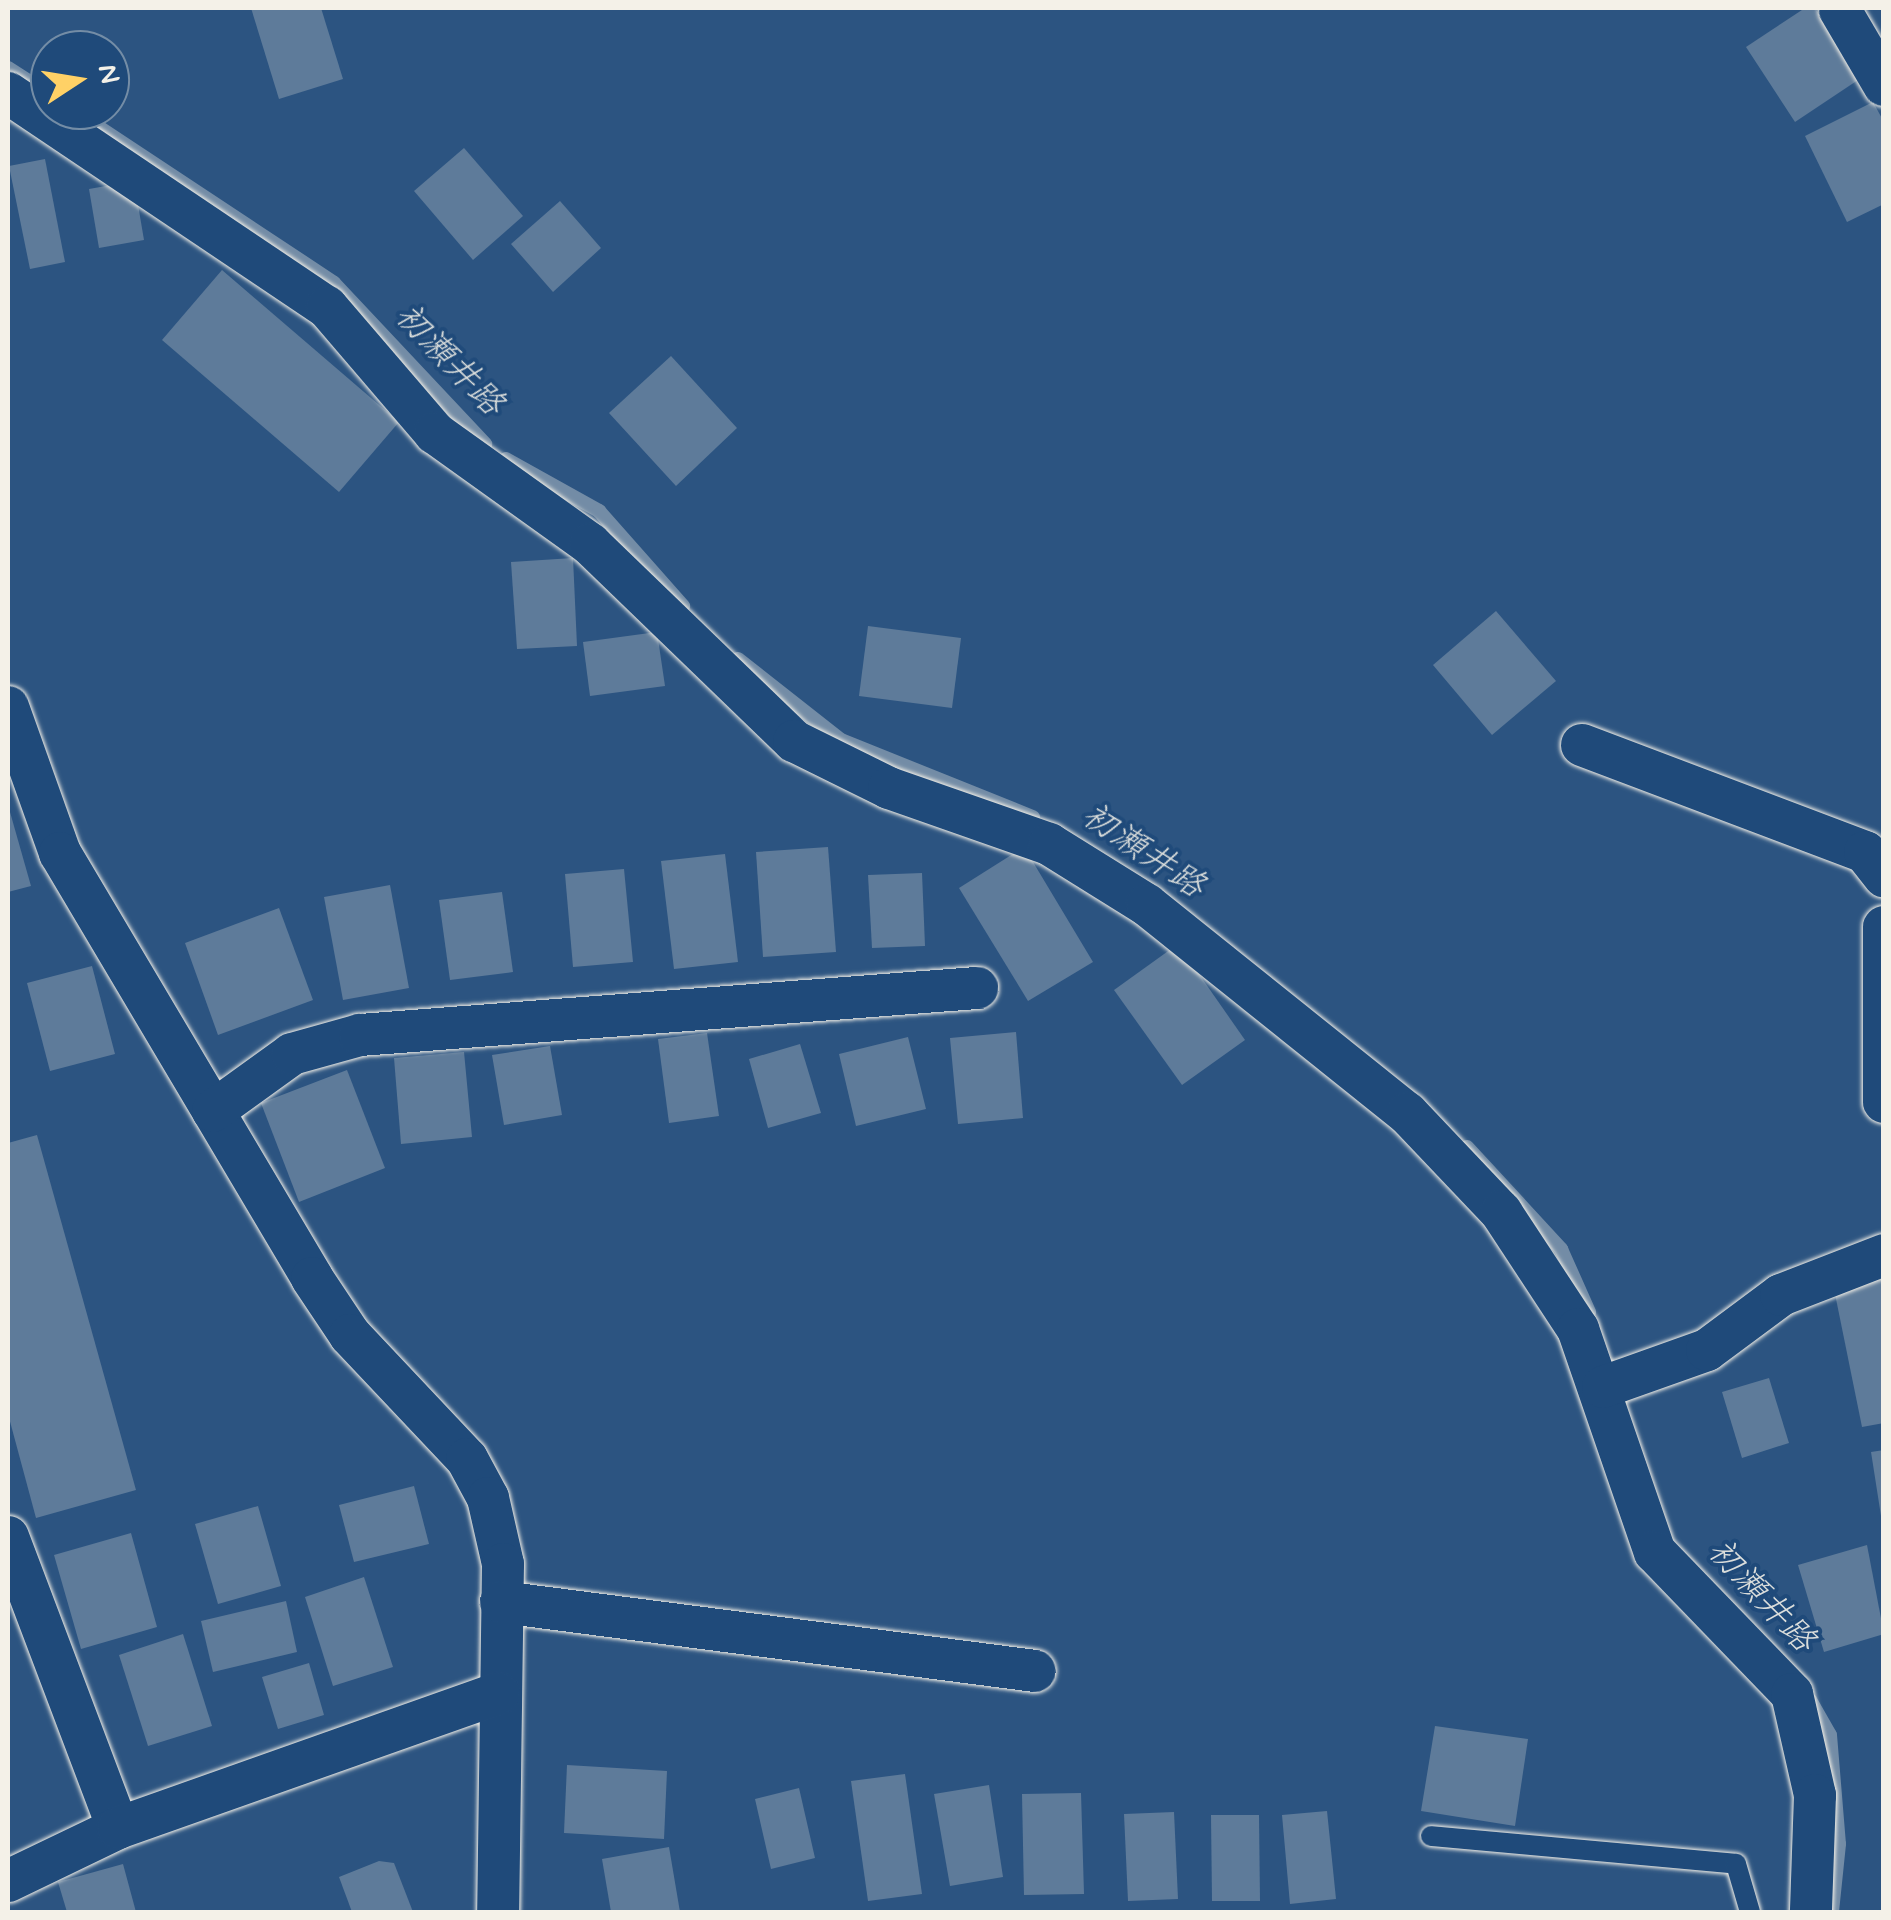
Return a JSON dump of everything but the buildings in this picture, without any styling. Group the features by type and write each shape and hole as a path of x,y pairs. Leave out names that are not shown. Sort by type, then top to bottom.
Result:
{"street":[{"path":"1840,10 1884,85"},
{"path":"8,94 327,307 436,433 590,544 794,740 890,788 1049,844 1147,906 1407,1112 1501,1212 1578,1329 1603,1387 1634,1512 1655,1552 1784,1680 1797,1705 1815,1795 1811,1912"},
{"path":"8,707 15,761 60,852 212,1111 350,1335 479,1478 496,1520 501,1602 498,1912"},
{"path":"1582,745 1865,852 1884,876"},
{"path":"1884,927 1884,1102"},
{"path":"212,1111 292,1054 360,1035 977,988"},
{"path":"1603,1387 1707,1350 1792,1289 1884,1255"},
{"path":"8,1537 118,1828"},
{"path":"501,1602 1035,1672"},
{"path":"8,1882 118,1828 498,1692"}],"lane":[{"path":"1431,1836 1736,1864 1750,1912"}],"waterway":[{"name":"初瀬井路","path":"8,68 30,82"},
{"name":"初瀬井路","path":"103,130 334,283 485,444"},
{"name":"初瀬井路","path":"506,459 599,511 683,606"},
{"name":"初瀬井路","path":"738,659 841,740 1033,817"},
{"name":"初瀬井路","path":"1467,1147 1561,1249 1589,1312"},
{"name":"初瀬井路","path":"1810,1700 1830,1735 1839,1844 1832,1912"}]}
